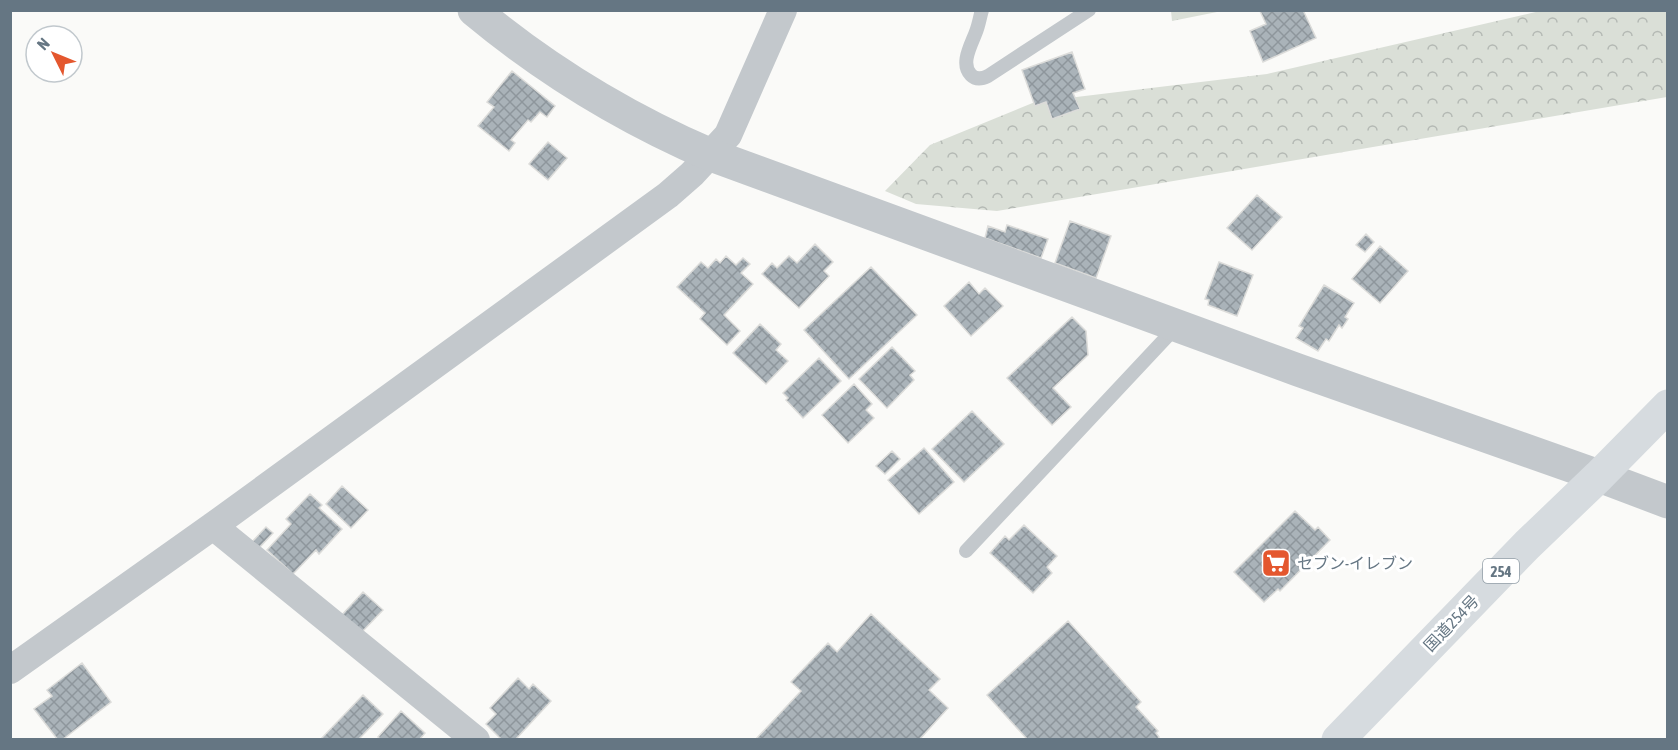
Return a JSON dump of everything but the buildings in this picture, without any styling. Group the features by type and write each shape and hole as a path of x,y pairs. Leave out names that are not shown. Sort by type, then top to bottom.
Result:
{"highway":[{"name":"国道254号","path":"1338,740 1527,545 1668,406"}],"street":[{"path":"474,10 538,59 580,87 668,136 711,154 1309,374 1668,502"},
{"path":"10,670 213,526 668,195 692,174 728,135 783,10"},
{"path":"213,526 476,740"}],"lane":[{"path":"982,10 966,56 968,72 979,79 988,76 1089,10"},
{"path":"966,551 1178,325"}],"green space":[{"path":"1171,10 1222,11 1172,21"},
{"path":"1540,11 1667,11 1667,97 997,211 916,204 885,191 930,145 1035,102 1267,74"}],"place":[{"name":"セブン-イレブン","path":"1276,563"}]}
